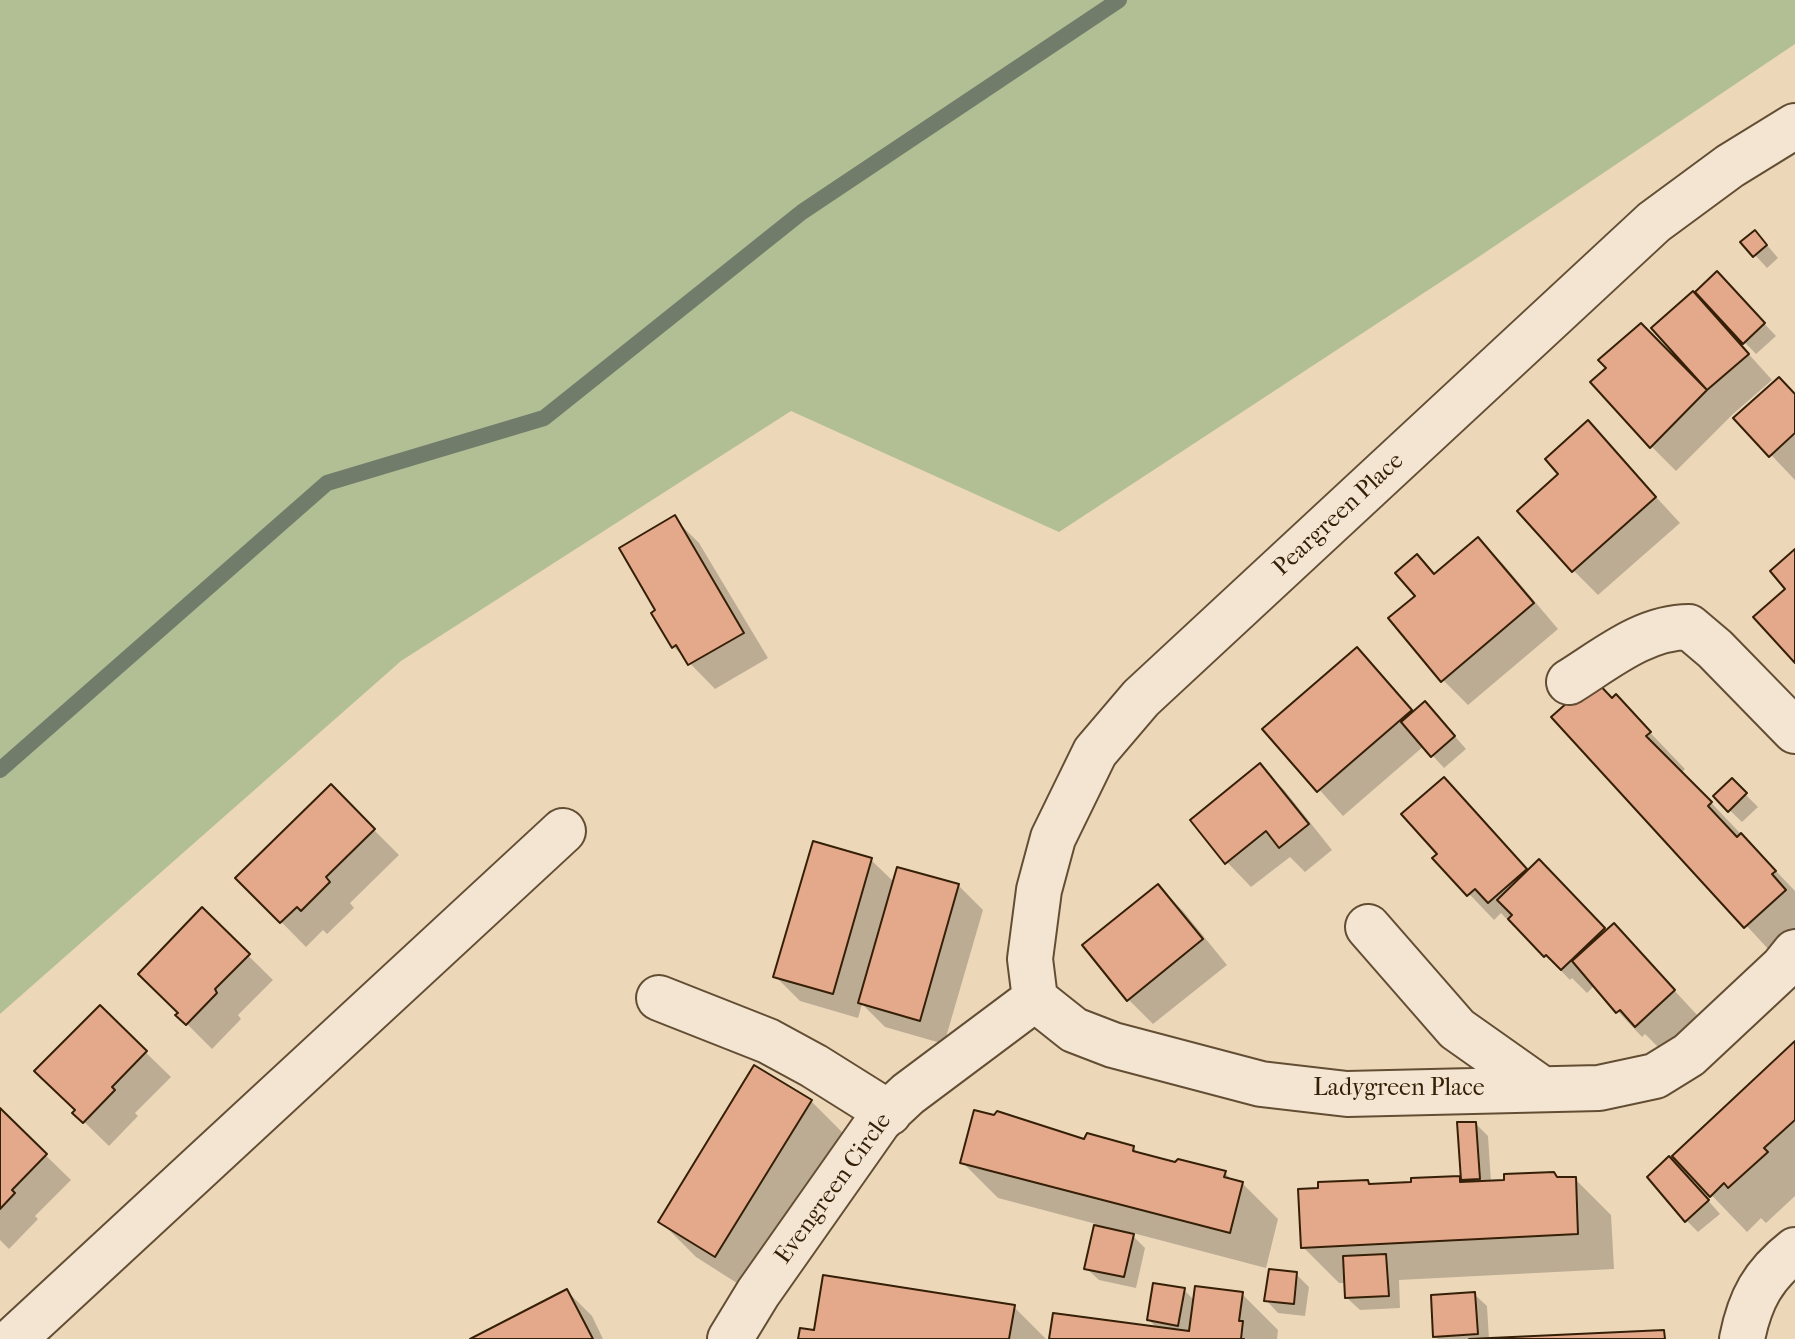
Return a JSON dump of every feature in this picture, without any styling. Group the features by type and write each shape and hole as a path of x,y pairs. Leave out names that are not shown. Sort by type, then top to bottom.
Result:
{"street":[{"name":"Peargreen Place","path":"1035,999 1030,959 1039,890 1053,838 1095,752 1141,698 1654,222 1730,166 1795,126"},
{"path":"1569,682 1640,638 1667,627 1689,627 1715,649 1795,731"},
{"path":"14,1339 563,831"},
{"name":"Ladygreen Place","path":"1368,927 1457,1029 1542,1089"},
{"path":"1542,1089 1599,1088 1655,1076 1689,1055 1795,952"},
{"path":"659,998 768,1041 889,1113"},
{"name":"Ladygreen Place","path":"1035,999 1074,1030 1113,1045 1261,1084 1347,1094 1542,1089"},
{"name":"Evengreen Circle","path":"730,1339 879,1121 908,1094 1035,999"},
{"path":"1742,1339 1748,1309 1772,1268 1795,1250"}],"green space":[{"path":"0,0 1795,0 1795,44 1471,262 1059,532 791,411 401,661 0,1014"}],"building":[{"path":"1755,230 1767,245 1753,257 1740,242"},
{"path":"1717,271 1765,323 1743,344 1695,292"},
{"path":"1693,291 1749,354 1707,390 1651,328"},
{"path":"1641,323 1707,390 1650,448 1590,382 1606,368 1598,360"},
{"path":"1779,377 1795,394 1795,433 1769,457 1733,418"},
{"path":"1588,420 1656,497 1572,572 1517,511 1558,474 1545,459"},
{"path":"675,515 744,633 688,665 676,645 672,648 651,613 655,610 619,548"},
{"path":"1478,537 1534,603 1441,682 1388,618 1415,596 1395,573 1417,554 1434,574"},
{"path":"1795,549 1795,663 1753,617 1785,589 1770,571"},
{"path":"1357,647 1412,710 1317,792 1262,729"},
{"path":"1594,679 1612,698 1616,694 1651,732 1646,736 1712,802 1708,806 1737,837 1741,833 1776,871 1772,874 1786,890 1744,928 1551,717"},
{"path":"1425,701 1455,736 1431,757 1401,722"},
{"path":"1260,763 1309,824 1279,848 1266,831 1225,864 1190,820"},
{"path":"1444,777 1527,869 1488,903 1475,889 1467,896 1432,858 1437,854 1401,814"},
{"path":"1732,778 1747,793 1728,812 1713,796"},
{"path":"331,784 375,829 326,877 330,882 301,911 297,907 280,923 235,878"},
{"path":"813,841 872,858 833,994 773,977"},
{"path":"1539,859 1605,928 1561,970 1546,955 1544,957 1508,919 1512,915 1497,900"},
{"path":"897,867 959,884 920,1021 858,1003"},
{"path":"1158,884 1203,939 1127,1001 1082,945"},
{"path":"202,907 250,954 215,989 217,993 186,1025 138,974"},
{"path":"1614,923 1675,990 1635,1027 1620,1010 1616,1013 1572,961"},
{"path":"100,1005 147,1051 83,1123 72,1113 75,1110 34,1071"},
{"path":"1795,1041 1795,1120 1764,1148 1768,1152 1728,1188 1724,1183 1710,1197 1672,1156"},
{"path":"754,1065 812,1100 715,1257 658,1222"},
{"path":"0,1108 47,1154 12,1190 15,1193 0,1209"},
{"path":"974,1110 994,1115 997,1111 1084,1139 1087,1133 1134,1146 1133,1151 1226,1171 1224,1177 1243,1182 1230,1233 960,1163"},
{"path":"1457,1122 1476,1122 1480,1179 1461,1180"},
{"path":"1669,1156 1709,1200 1685,1222 1647,1177"},
{"path":"1554,1172 1557,1177 1576,1177 1578,1234 1301,1248 1298,1189 1318,1188 1318,1182 1368,1180 1369,1184 1460,1176 1460,1182 1504,1180 1504,1174"},
{"path":"1094,1225 1134,1234 1124,1277 1084,1269"},
{"path":"1386,1254 1389,1296 1345,1298 1343,1256"},
{"path":"1269,1269 1297,1272 1294,1304 1264,1301"},
{"path":"823,1275 1015,1305 1009,1339 798,1339 800,1328 814,1330"},
{"path":"1153,1283 1185,1288 1178,1326 1147,1320"},
{"path":"1195,1286 1243,1292 1239,1321 1243,1321 1241,1339 1049,1339 1053,1313 1189,1331"},
{"path":"567,1289 593,1339 470,1339"},
{"path":"1475,1292 1478,1334 1433,1337 1431,1295"},
{"path":"1664,1330 1665,1339 1469,1339"}],"waterway":[{"path":"0,770 327,483 544,418 802,212 1119,0"}]}
